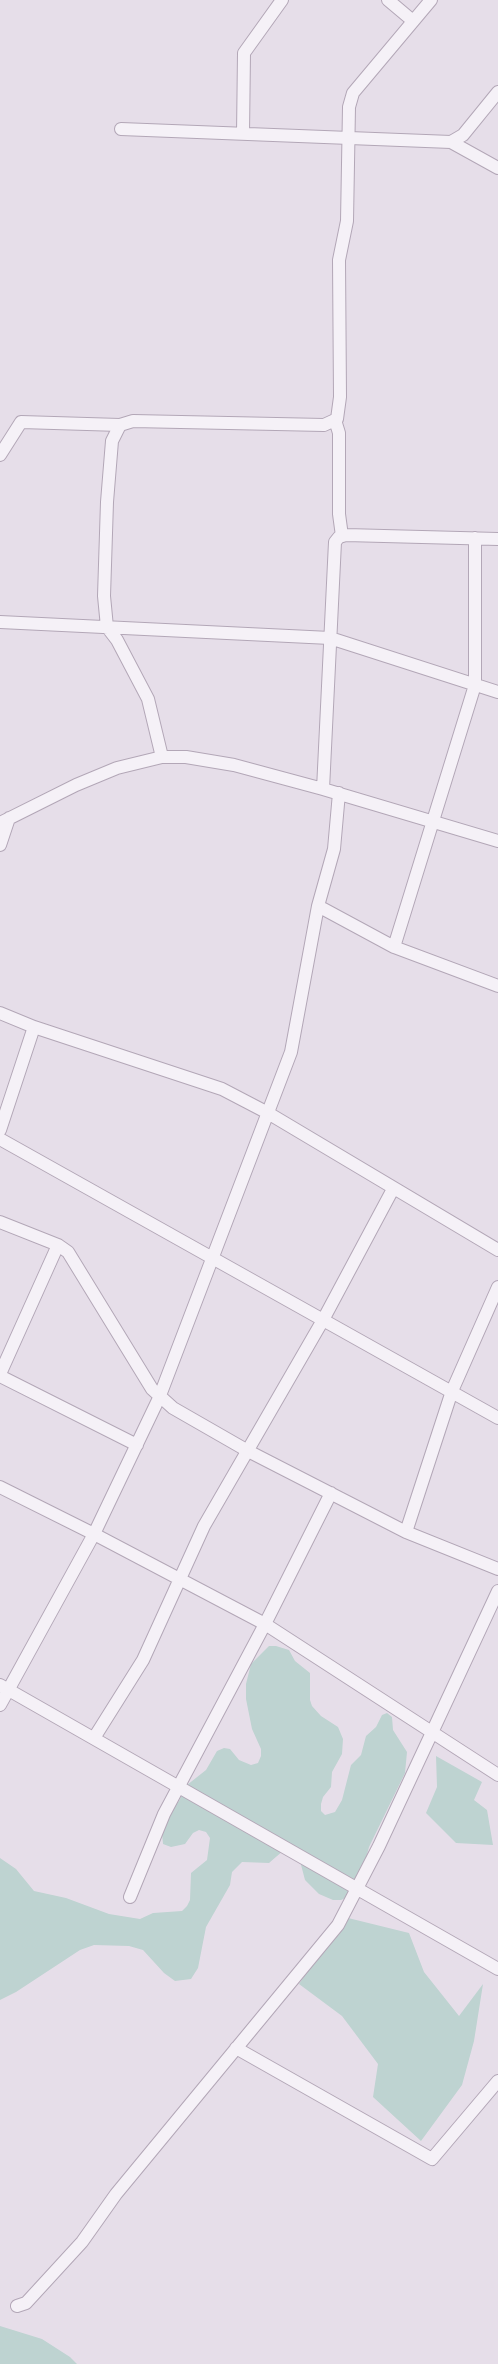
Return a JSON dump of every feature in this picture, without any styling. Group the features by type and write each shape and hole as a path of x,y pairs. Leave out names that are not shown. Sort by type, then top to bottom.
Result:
{"street":[{"path":"243,134 244,53 282,0"},
{"path":"388,0 414,21"},
{"path":"0,455 21,422 120,425 133,421 324,424 335,420 339,412 340,397 339,260 347,221 350,138 349,107 354,93 431,0"},
{"path":"451,142 463,135 498,92"},
{"path":"121,129 451,142 498,168"},
{"path":"335,420 339,433 339,514 342,536"},
{"path":"120,425 112,441 107,502 104,596 107,628 118,640 148,699 162,757"},
{"path":"323,789 335,542 342,536 498,539"},
{"path":"394,947 435,820 475,685 475,538"},
{"path":"0,622 330,638 498,692"},
{"path":"0,846 5,821 76,785 118,768 162,757 186,757 234,765 435,820 498,841"},
{"path":"0,1705 4,1688 94,1534 159,1398 291,1052 318,906 334,849 339,793"},
{"path":"318,906 394,947 498,986"},
{"path":"0,1013 34,1027 222,1089 268,1112 393,1189 498,1250"},
{"path":"0,1130 34,1027"},
{"path":"0,1139 498,1418"},
{"path":"94,1738 143,1660 204,1526 323,1320 393,1189"},
{"path":"0,1222 58,1245 68,1252 159,1398 173,1408 248,1451 406,1532 498,1569"},
{"path":"58,1245 0,1375 137,1445"},
{"path":"406,1532 452,1391 498,1287"},
{"path":"0,1487 94,1534 264,1624 498,1774"},
{"path":"130,1897 164,1814 331,1493"},
{"path":"17,2306 26,2303 82,2242 116,2194 338,1925 358,1889 498,1591"},
{"path":"4,1688 498,1969"},
{"path":"236,2048 432,2158 498,2081"}],"shaded area":[{"path":"269,1646 289,1650 295,1661 310,1673 310,1700 312,1706 321,1716 338,1727 343,1739 342,1754 332,1772 331,1787 323,1797 321,1804 321,1811 325,1815 335,1812 342,1800 351,1765 361,1755 366,1736 376,1727 382,1715 387,1713 392,1717 393,1730 407,1752 405,1773 369,1847 362,1873 348,1897 341,1900 333,1900 319,1894 305,1880 300,1861 284,1850 269,1863 242,1862 232,1872 230,1885 206,1927 198,1968 191,1979 175,1981 164,1973 143,1950 129,1946 94,1945 80,1950 16,1992 0,2000 0,1858 16,1869 34,1891 66,1898 109,1914 140,1919 153,1913 182,1911 187,1906 190,1900 191,1873 207,1860 210,1838 206,1832 199,1830 193,1833 185,1844 171,1847 163,1844 161,1823 179,1801 187,1785 206,1770 217,1751 224,1748 230,1749 239,1760 251,1765 258,1763 261,1749 252,1729 246,1699 246,1684 251,1664"},
{"path":"436,1756 482,1782 474,1800 487,1810 493,1845 456,1843 426,1813 437,1787"},
{"path":"344,1917 409,1933 424,1972 459,2016 483,1984 474,2041 462,2085 421,2141 373,2097 378,2064 342,2016 299,1984"},
{"path":"0,2326 42,2339 70,2357 77,2364 0,2364"}]}
